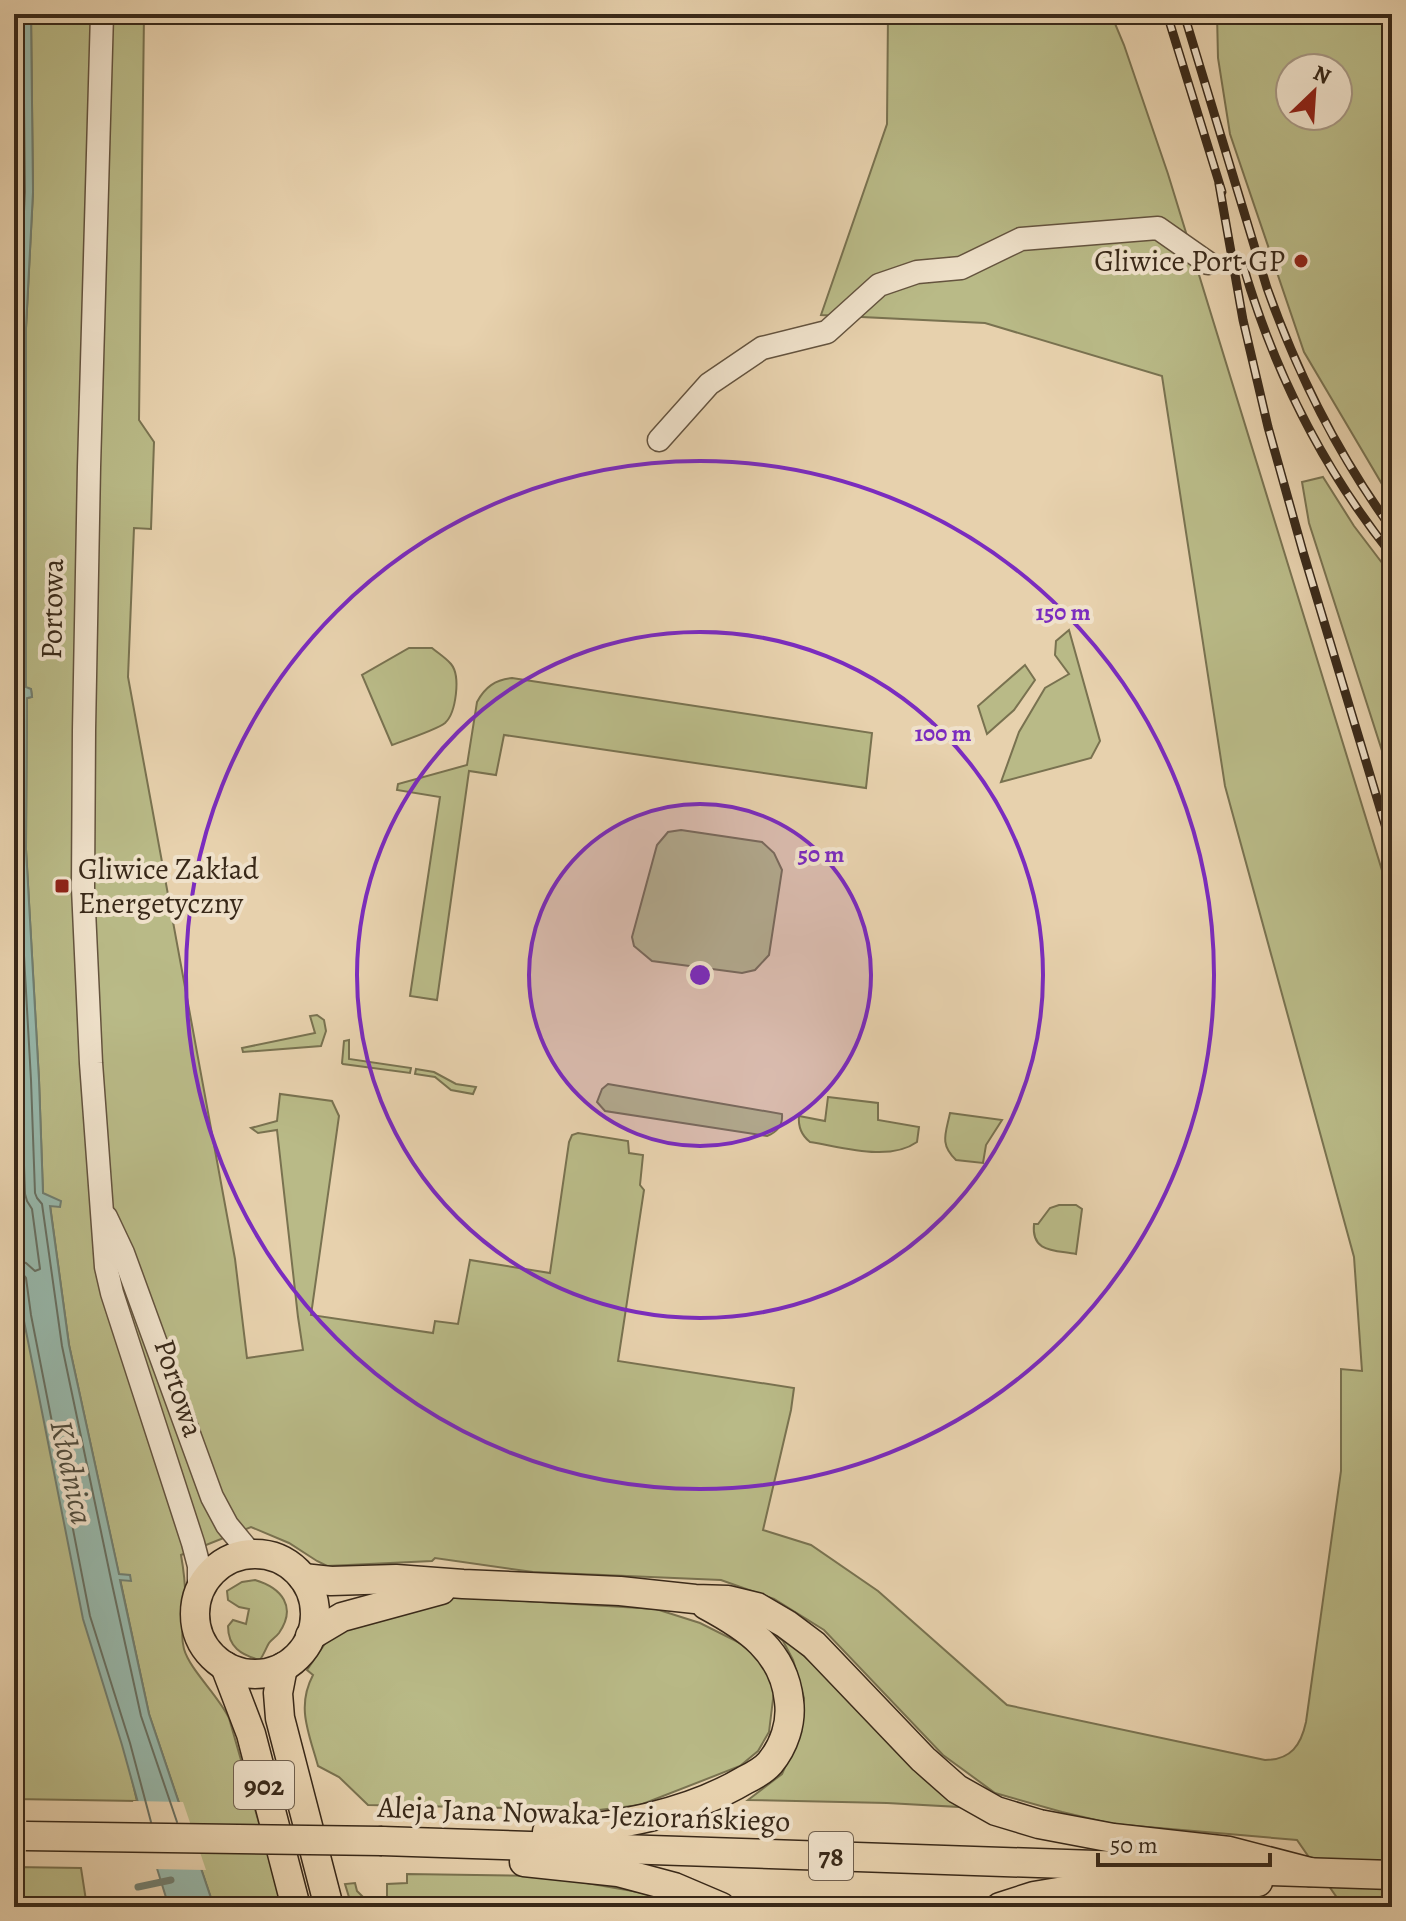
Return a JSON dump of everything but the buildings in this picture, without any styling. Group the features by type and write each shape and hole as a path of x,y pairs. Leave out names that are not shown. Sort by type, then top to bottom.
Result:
{"main road":[{"path":"199,1592 211,1572 229,1559 251,1554 271,1556 289,1564 303,1578 312,1596 315,1616 310,1636 304,1649 294,1659 283,1667 264,1673 244,1673 225,1666"},
{"path":"303,1578 331,1581 396,1579 620,1591 728,1600 757,1607 814,1645 923,1759 957,1789 996,1811 1039,1824 1113,1838 1229,1851 1310,1872"},
{"path":"310,1636 342,1617 463,1584"},
{"name":"902","path":"199,1592 195,1620 200,1638 210,1654 225,1666 251,1734 296,1907"},
{"path":"413,1842 621,1823 670,1812 721,1795 769,1765 787,1733 791,1712 781,1668 756,1636 695,1599"},
{"name":"902","path":"283,1667 278,1693 280,1718 329,1907"},
{"name":"Aleja Jana Nowaka-Jeziorańskiego","path":"20,1836 382,1841 1392,1875"},
{"path":"413,1842 529,1863 618,1872 674,1887 721,1907"},
{"path":"1000,1907 1034,1896 1064,1891 1099,1888 1219,1889 1310,1872"}],"street":[{"name":"Portowa","path":"102,14 83,813 88,1007 106,1267 193,1543 199,1566 199,1592"},
{"path":"659,440 709,384 762,348 827,332 879,285 917,272 961,268 1021,239 1158,228 1208,263"},
{"name":"Portowa","path":"101,1205 123,1253 212,1497 227,1525 251,1554"}],"green space":[{"path":"31,14 144,14 139,420 154,442 151,529 134,528 128,677 235,1259 247,1358 303,1350 277,1130 258,1133 251,1128 277,1121 280,1094 332,1101 339,1116 311,1315 433,1333 435,1321 458,1324 470,1260 550,1273 572,1135 578,1133 628,1141 629,1153 643,1155 640,1185 644,1190 618,1361 794,1388 763,1530 811,1545 878,1591 1007,1705 1265,1760 1282,1757 1293,1750 1306,1722 1341,1471 1341,1369 1362,1371 1354,1257 1225,786 1162,376 985,323 821,315 887,124 888,14 1111,14 1168,174 1392,903 1392,1907 1090,1907 1144,1903 1342,1905 1297,1840 1113,1824 995,1793 943,1755 824,1630 774,1599 721,1580 533,1572 435,1558 432,1561 327,1566 289,1543 251,1527 181,1555 185,1592 182,1638 187,1657 229,1718 283,1907 214,1907 149,1714 120,1579 129,1575 119,1575 69,1345 50,1205 43,1194 26,849 27,698 32,697 31,689 26,688 26,328 33,192"},
{"path":"1217,14 1392,14 1392,501 1304,352 1230,134 1218,58"},
{"path":"1323,477 1354,526 1392,576 1392,782 1309,523 1302,482"},
{"path":"1069,630 1100,741 1091,758 1001,782 1019,732 1045,688 1069,674 1055,655 1056,641"},
{"path":"409,648 432,648 451,664 456,677 454,703 445,723 392,745 362,675"},
{"path":"1025,665 1035,680 1014,710 987,734 978,706"},
{"path":"512,678 872,733 866,788 504,735 496,775 469,771 437,1000 410,996 440,797 397,790 398,784 467,765 477,702 491,685"},
{"path":"681,830 762,842 774,853 782,870 769,955 755,970 742,973 652,961 634,946 632,937 657,845 668,832"},
{"path":"317,1015 324,1020 326,1031 321,1046 243,1052 242,1048 315,1033 310,1016"},
{"path":"349,1040 349,1059 411,1068 410,1073 343,1064 344,1041"},
{"path":"416,1069 434,1072 456,1084 476,1087 473,1094 451,1090 435,1077 415,1074"},
{"path":"608,1084 782,1114 781,1122 767,1136 605,1111 597,1102 602,1089"},
{"path":"828,1097 878,1103 878,1120 919,1127 917,1142 906,1148 879,1152 810,1142 801,1130 799,1116 825,1121"},
{"path":"950,1113 1002,1120 986,1145 983,1163 956,1160 947,1149 945,1138"},
{"path":"1076,1205 1082,1209 1076,1254 1046,1248 1036,1240 1034,1224 1038,1224 1050,1208"},
{"path":"14,1252 23,1316 137,1801 14,1799"},
{"path":"255,1580 279,1593 287,1615 279,1633 269,1643 260,1660 247,1656 233,1645 228,1626 233,1620 246,1624 249,1609 228,1600 227,1591 242,1582"},
{"path":"457,1597 656,1609 700,1623 742,1644 763,1663 774,1691 769,1732 758,1751 740,1766 640,1805 599,1810 368,1805 339,1777 318,1766 306,1720 305,1698 313,1675 307,1670 335,1629"},
{"path":"775,1634 790,1643 850,1698 922,1774 960,1807 748,1800 782,1774 800,1733 804,1698 793,1660 783,1641"},
{"path":"14,1867 81,1868 87,1907 14,1907"},
{"path":"407,1874 546,1876 667,1897 687,1907 387,1907 387,1884 407,1883"},
{"path":"355,1883 357,1891 373,1907 352,1907 345,1884"}],"water":[{"name":"Kłodnica","path":"14,14 31,14 33,192 26,328 26,687 31,689 32,697 27,698 26,849 43,1193 61,1201 60,1207 50,1206 69,1345 119,1574 130,1575 131,1581 120,1580 149,1714 214,1907 169,1907 150,1846 83,1619 23,1316 14,1252"}],"pier":[{"path":"133,1801 183,1802 206,1870 153,1869"}],"waterway":[{"path":"138,1887 171,1880"}],"railway":[{"path":"1167,14 1222,192"},
{"path":"1184,14 1279,320 1306,383 1337,443 1392,529"},
{"path":"1219,184 1243,320 1268,427 1392,848"},
{"path":"1243,265 1270,343 1303,418 1344,488 1392,555"}],"place":[{"name":"Gliwice Port GP","path":"1301,261"},
{"name":"Gliwice Zakład Energetyczny","path":"62,886"}]}
